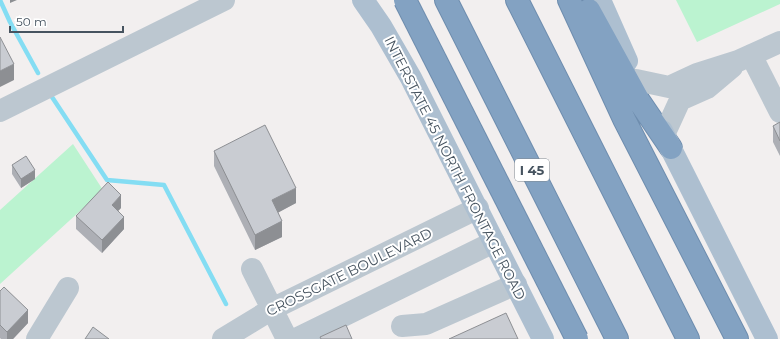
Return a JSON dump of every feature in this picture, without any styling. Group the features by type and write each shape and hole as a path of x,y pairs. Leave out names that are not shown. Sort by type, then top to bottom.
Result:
{"highway":[{"path":"405,0 578,339"},
{"path":"412,0 574,339"},
{"name":"I 45","path":"446,0 617,339"},
{"path":"517,0 688,339"},
{"path":"569,0 624,119 735,334"},
{"path":"583,0 639,101 668,142"}],"main road":[{"name":"INTERSTATE 45 NORTH FRONTAGE ROAD","path":"363,0 381,26 411,78 543,339"},
{"path":"600,0 648,106 668,142 767,339"}],"street":[{"path":"0,111 224,0"},
{"path":"636,80 669,87 698,74 745,58 780,42"},
{"path":"668,142 680,100 707,88 745,58"},
{"path":"745,58 780,112"},
{"name":"CROSSGATE BOULEVARD","path":"223,339 272,309 478,208"},
{"path":"296,339 494,242"},
{"path":"252,270 286,339"},
{"path":"402,326 426,324 516,284"},
{"path":"36,339 68,288"}],"green space":[{"path":"676,0 780,0 780,4 697,42"},
{"path":"73,144 103,190 0,284 0,210"}],"building":[{"path":"0,37 14,64 0,71"},
{"path":"780,122 780,141 773,126"},
{"path":"265,125 296,188 272,200 282,221 255,235 214,151"},
{"path":"26,156 35,170 21,179 12,165"},
{"path":"108,182 121,195 112,205 124,217 102,240 76,216"},
{"path":"4,287 28,310 7,332 0,325 0,291"},
{"path":"506,313 518,339 449,339"},
{"path":"346,325 352,339 321,339 320,337"},
{"path":"93,327 109,339 85,339"}],"waterway":[{"path":"0,0 10,22 38,73"},
{"path":"52,97 107,180 164,185 226,304"}]}
